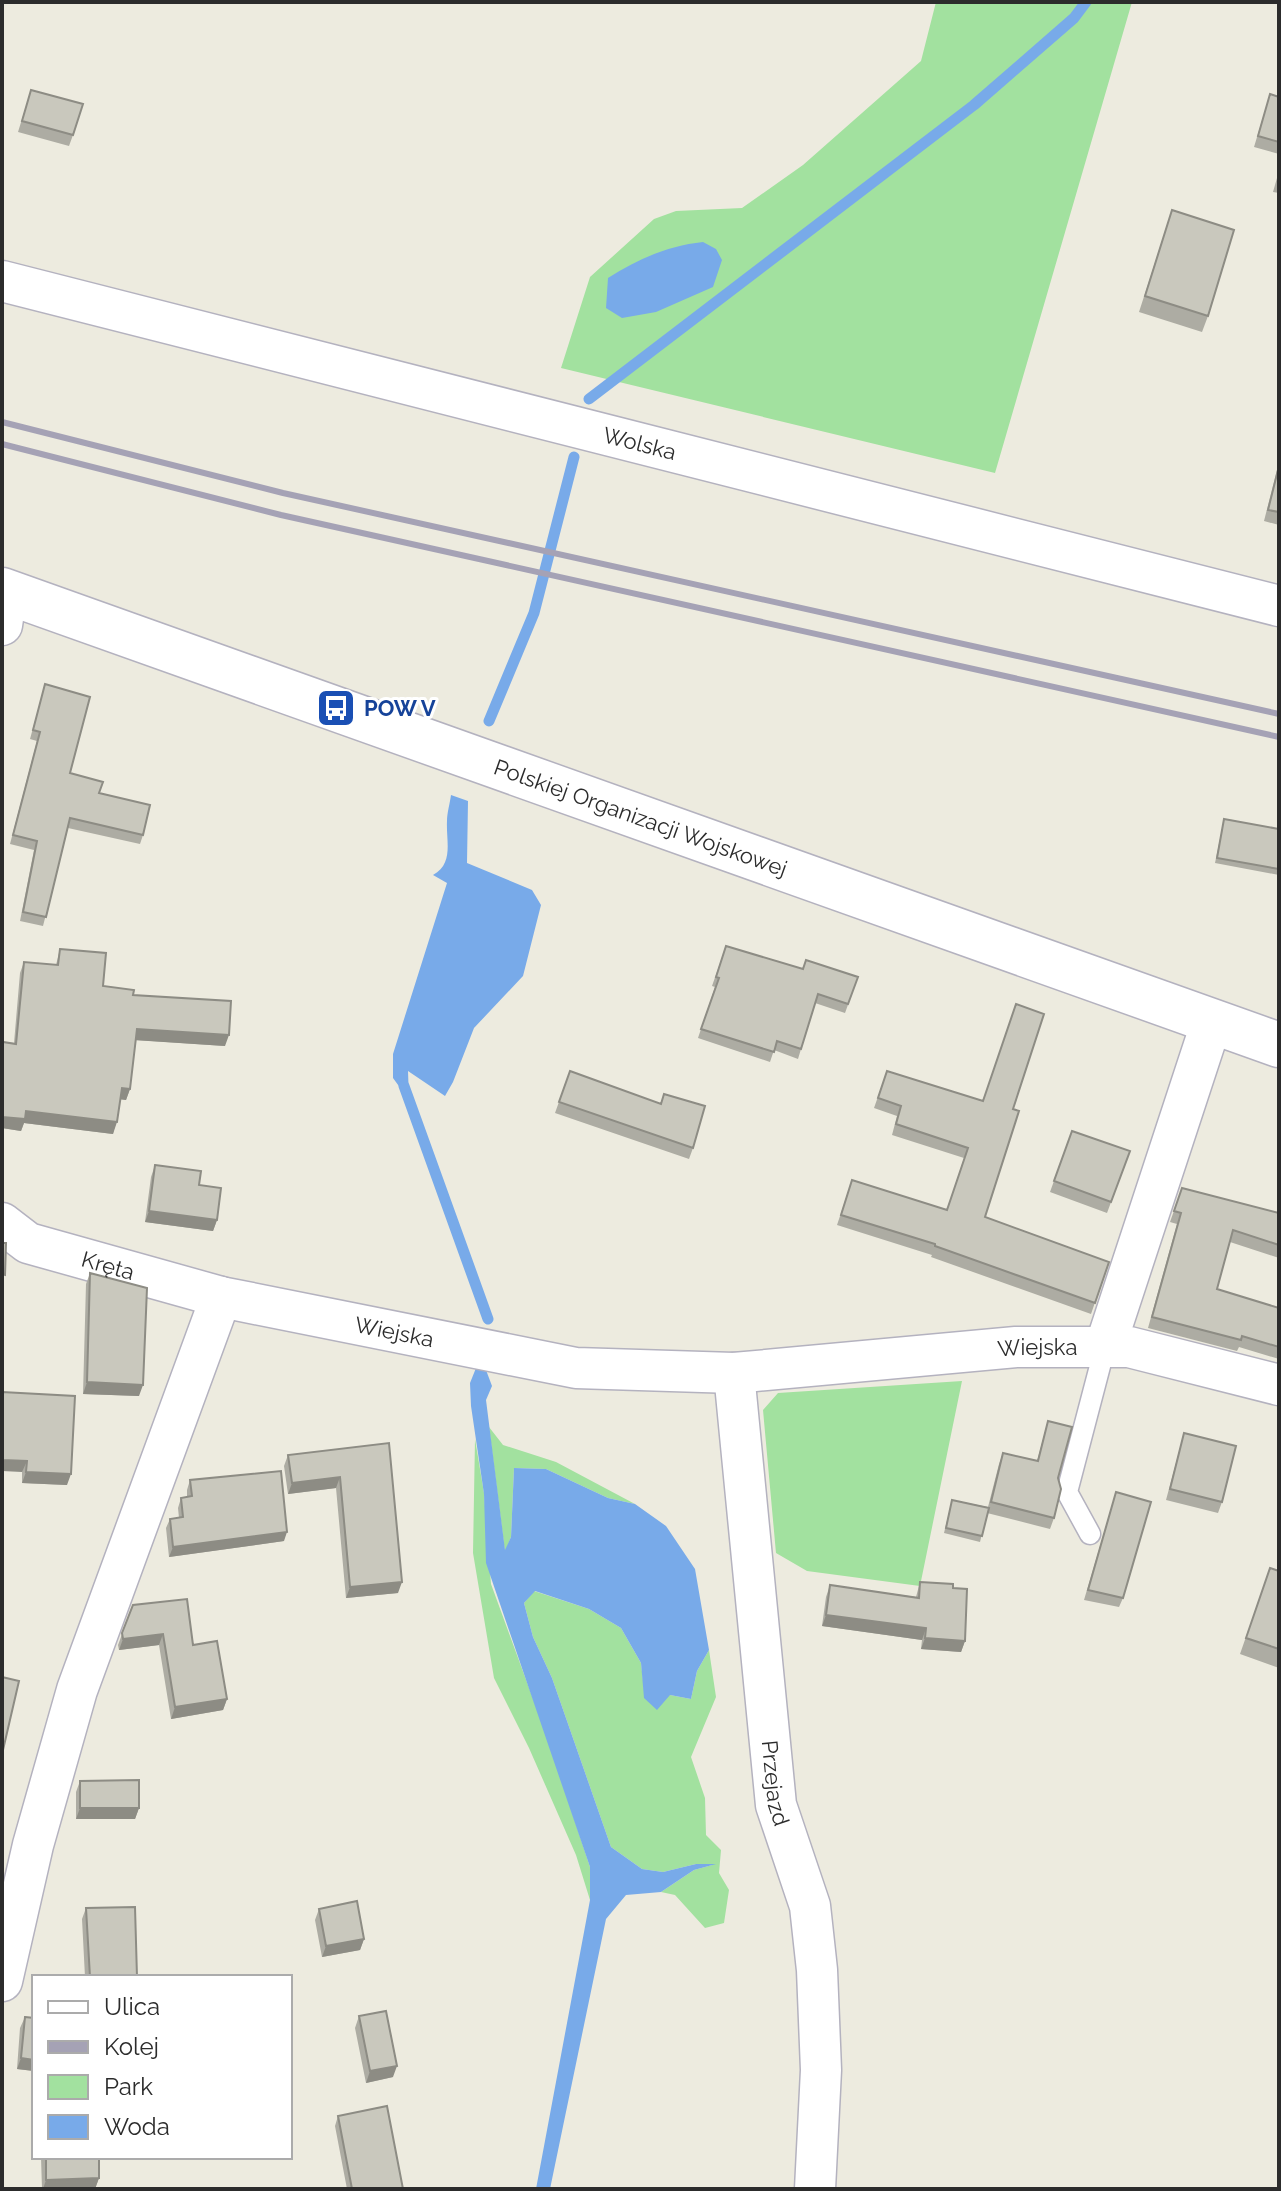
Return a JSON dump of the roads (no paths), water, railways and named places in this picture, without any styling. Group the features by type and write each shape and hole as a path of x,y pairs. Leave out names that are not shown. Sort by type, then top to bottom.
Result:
{"main road":[{"name":"Polskiej Organizacji Wojskowej","path":"4,602 1279,1045"}],"street":[{"name":"Wolska","path":"2,281 1279,606"},
{"path":"1105,1347 1212,1021"},
{"name":"Kręta","path":"2,1223 28,1243 221,1297"},
{"path":"2,1981 33,1845 77,1690 221,1297"},
{"name":"Wiejska","path":"221,1297 576,1368 734,1373 1016,1347 1129,1347 1279,1385"},
{"name":"Przejazd","path":"734,1373 776,1805 810,1906 817,1970 821,2070 815,2189"}],"lane":[{"path":"1090,1534 1067,1492 1105,1347"}],"water":[{"path":"703,242 716,249 722,260 713,287 656,312 622,318 606,308 608,278 653,254"},
{"path":"451,795 468,801 467,863 532,890 541,905 523,976 474,1028 445,1096 408,1071 409,1100 393,1078 393,1054 447,883 433,875 440,870 446,858"},
{"path":"476,1368 486,1370 492,1386 486,1400 505,1550 511,1537 514,1468 546,1469 608,1498 635,1504 666,1526 695,1569 709,1650 697,1671 691,1699 670,1695 657,1710 644,1698 641,1663 621,1628 589,1609 535,1591 524,1603 533,1637 552,1678 611,1847 642,1869 663,1872 696,1864 716,1864 694,1870 661,1892 626,1895 606,1919 550,2189 536,2189 590,1900 590,1867 486,1563 484,1494 471,1406 470,1383"}],"waterway":[{"path":"589,399 974,105 1074,18 1086,2"},
{"path":"489,721 534,613 574,457"},
{"path":"404,1086 488,1319"}],"railway":[{"path":"2,422 283,493 1279,714"},
{"path":"2,444 281,515 1279,737"}],"place":[{"name":"POW V","path":"336,708"}]}
